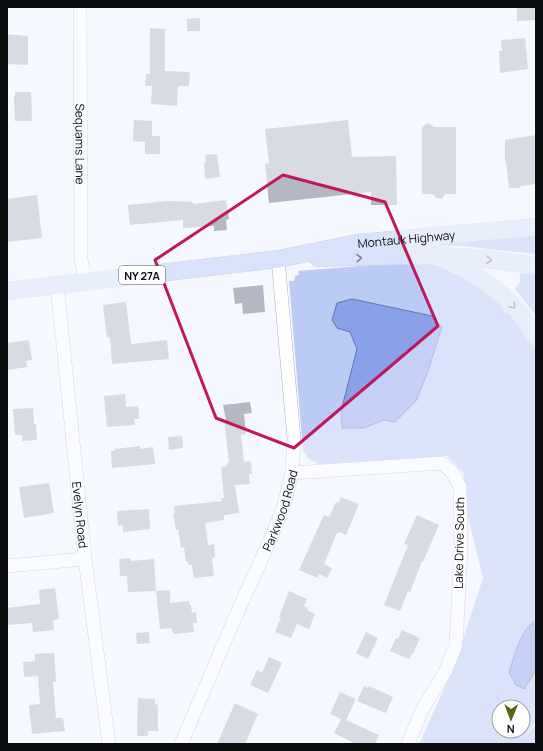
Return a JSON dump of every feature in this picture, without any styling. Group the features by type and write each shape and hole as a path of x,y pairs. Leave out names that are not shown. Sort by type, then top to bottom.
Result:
{"main road":[{"name":"Montauk Highway","path":"7,291 278,259 357,243 536,227"},
{"name":"Montauk Highway","path":"278,259 434,255 494,260 536,266"},
{"path":"434,255 467,270 495,289 515,307 536,337"}],"street":[{"name":"Sequams Lane","path":"80,7 81,259 85,281"},
{"name":"Parkwood Road","path":"181,744 274,530 284,505 292,473 294,439 278,259"},
{"name":"Evelyn Road","path":"57,285 85,560 109,744"},
{"name":"Lake Drive South","path":"292,473 442,463 453,473 460,487 461,547 456,645 445,672 422,710 408,744"},
{"path":"7,566 85,560"}],"highlighted area":[{"path":"283,175 385,202 438,326 294,448 216,418 155,260"}],"shaded area":[{"path":"536,233 536,254 461,246 421,245"},
{"path":"422,261 453,270 507,307 503,311 506,313 511,312 523,327 536,351 536,621 531,624 523,636 509,673 532,677 536,668 536,721 531,728 531,699 491,699 491,739 531,739 531,730 536,724 536,744 419,744 454,667 483,578 468,517 463,472 447,456 319,464 309,459 303,450 289,281 294,281 295,276 299,275 298,271","holes":["352,299 432,316 442,327 427,374 384,420 364,428 342,428 341,411 357,349 350,332"]},
{"path":"527,273 536,275 536,316 515,289 520,282 520,274"}],"water":[{"path":"352,299 432,316 442,327 427,374 416,401 395,422 384,420 364,428 342,428 341,411 357,349 350,332 337,328 332,320 337,303"},
{"path":"536,621 536,668 524,689 516,685 509,673 522,636 526,629"}],"building":[{"path":"517,7 536,7 536,20 517,21"},
{"path":"200,18 200,31 187,31 187,19"},
{"path":"150,28 165,29 165,71 190,72 189,86 178,86 177,106 151,104 152,86 145,86 146,74 150,74"},
{"path":"7,34 28,36 28,65 7,64"},
{"path":"525,38 528,69 500,73 499,51 502,51 501,40"},
{"path":"15,92 31,92 32,121 15,121"},
{"path":"134,120 152,121 152,136 160,136 160,154 145,154 145,142 133,141"},
{"path":"348,120 352,157 396,156 397,205 371,205 371,192 269,203 265,164 269,163 265,129"},
{"path":"428,123 434,127 456,127 456,194 445,194 442,199 436,198 433,194 422,194 422,127"},
{"path":"536,135 536,184 521,186 520,188 509,188 505,161 505,140"},
{"path":"217,154 220,177 205,179 205,155"},
{"path":"37,195 42,238 7,242 7,199"},
{"path":"226,200 229,219 226,220 227,230 214,231 214,226 183,228 183,220 130,225 128,205 166,201 193,202 193,204"},
{"path":"263,285 265,312 243,314 242,303 235,304 233,288"},
{"path":"126,302 131,344 167,340 169,359 112,364 110,337 107,338 103,305"},
{"path":"29,340 32,360 26,361 27,367 7,370 7,343"},
{"path":"125,394 126,407 138,406 139,419 134,419 135,425 107,427 104,396"},
{"path":"250,402 252,413 244,414 246,434 241,435 244,462 251,461 252,474 249,474 250,484 235,485 239,513 224,515 224,520 205,523 208,545 214,544 215,557 212,558 214,576 194,578 192,565 189,565 188,562 186,562 184,547 181,548 178,529 176,530 173,514 175,513 174,506 222,501 221,498 224,498 221,467 227,466 227,463 229,463 224,420 226,420 223,405"},
{"path":"33,408 37,440 22,441 22,435 15,435 13,409"},
{"path":"182,436 183,448 169,450 168,437"},
{"path":"140,446 140,449 153,447 155,464 112,468 111,451 115,451 114,449"},
{"path":"49,483 54,513 24,518 19,487"},
{"path":"341,497 359,504 346,535 339,532 339,534 337,533 324,564 332,568 327,578 319,574 318,578 299,570 324,515 329,517 336,502 338,503"},
{"path":"149,509 150,529 123,532 123,525 118,526 117,511"},
{"path":"417,515 439,525 423,562 422,561 410,592 408,591 400,611 384,605 408,545 404,544"},
{"path":"130,558 131,561 154,559 156,591 128,592 127,576 120,576 119,559"},
{"path":"55,588 59,619 53,620 54,630 33,632 32,623 7,625 7,608 40,604 39,590"},
{"path":"170,590 170,603 189,601 192,613 196,612 197,623 193,623 194,632 174,634 171,628 160,629 156,591"},
{"path":"289,591 307,599 304,606 308,608 307,610 315,614 309,629 297,624 291,638 275,632"},
{"path":"402,630 420,638 413,654 412,653 409,659 390,651 396,638 398,639"},
{"path":"149,632 150,643 137,644 136,633"},
{"path":"366,632 378,638 368,659 356,653"},
{"path":"54,653 56,682 53,682 56,718 63,718 65,731 32,734 29,705 40,704 38,676 24,677 23,662 35,661 35,654"},
{"path":"269,657 282,663 268,693 250,685 257,670 262,673"},
{"path":"364,686 368,688 369,686 393,697 386,713 357,701"},
{"path":"340,692 356,699 346,720 379,735 375,744 356,744 334,733 341,719 330,714"},
{"path":"138,698 155,699 155,704 158,705 158,731 148,731 148,736 137,736"},
{"path":"235,703 258,714 245,744 217,744"}]}
